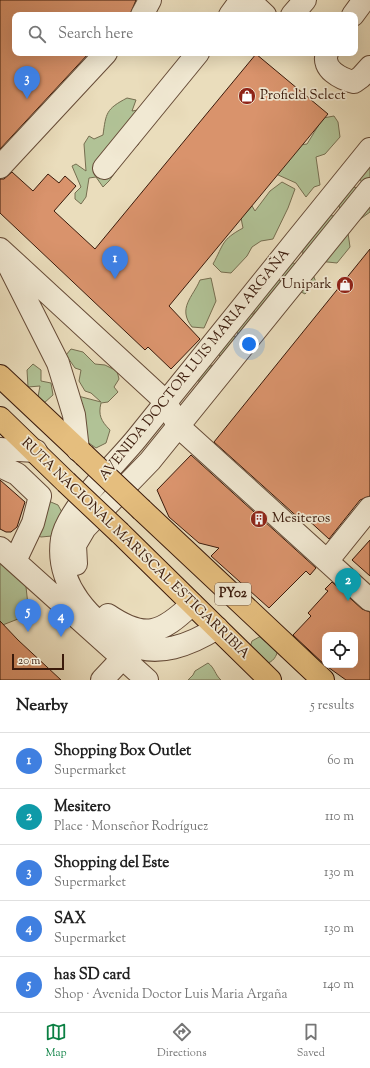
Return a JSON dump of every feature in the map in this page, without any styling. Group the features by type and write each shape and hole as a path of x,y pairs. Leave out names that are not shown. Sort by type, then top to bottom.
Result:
{"highway":[{"name":"PY02","path":"0,376 323,680"},
{"name":"RUTA NACIONAL MARISCAL ESTIGARRIBIA","path":"0,418 36,451 270,680"}],"street":[{"path":"144,12 150,0"},
{"path":"232,12 241,0"},
{"path":"249,0 262,12"},
{"path":"355,12 364,0"},
{"path":"0,167 103,56"},
{"path":"104,168 196,56"},
{"path":"326,56 325,60 333,73 344,80 354,82 370,67"},
{"name":"AVENIDA DOCTOR LUIS MARIA ARGAÑA","path":"217,628 198,640 174,648 128,652 100,624 76,596 68,581 62,563 63,538 73,513 166,402 370,149"},
{"name":"AVENIDA DOCTOR LUIS MARIA ARGAÑA","path":"192,604 168,625 148,631 136,630 121,623 107,614 89,592 75,563 75,544 85,528 150,461 370,189"},
{"path":"1,251 166,402 178,426 328,560 370,600"},
{"path":"1,251 58,363 74,415 81,453"},
{"path":"0,449 36,451"},
{"path":"0,466 18,474 40,496"},
{"path":"65,480 40,496 33,523 8,555 128,652 147,680"},
{"path":"328,560 370,508"},
{"path":"102,680 148,631"}],"green space":[{"path":"127,98 136,100 132,111 138,110 141,138 138,145 131,150 103,187 96,177 89,178 86,197 81,204 75,199 75,193 81,187 72,166 76,164 86,171 84,144 89,136 94,139 103,135 108,112 115,105"},
{"path":"334,116 338,122 340,137 325,154 316,157 320,185 314,187 306,197 296,183 276,174 299,145 307,144 323,118"},
{"path":"370,157 370,212 359,220 342,215 337,200 349,187 364,188 358,174"},
{"path":"282,182 295,189 288,208 273,239 261,241 252,247 247,256 231,273 221,272 213,264 224,243 227,239 243,228 241,218 252,206 255,211 270,191"},
{"path":"319,215 337,216 347,226 350,247 337,263 318,261 311,270 316,282 305,294 288,285 200,392 198,371 223,361 216,350 221,338 238,336 236,327 239,313 254,314 254,304 271,278 287,283 281,276 288,261 296,264 303,259 302,228"},
{"path":"211,278 216,301 204,328 192,327 186,314 186,308 200,280"},
{"path":"71,349 83,352 95,364 105,365 117,371 119,379 114,387 118,392 108,402 101,403 100,407 101,418 110,430 106,443 96,448 86,441 78,396 101,402 91,393 85,391 79,381 81,370 75,368 66,355"},
{"path":"33,364 41,370 41,381 51,383 53,395 44,403 38,397 40,386 28,387 27,370"},
{"path":"46,500 58,505 64,516 52,536 41,537 36,535"},
{"path":"0,551 23,580 26,587 28,605 18,619 0,626"},
{"path":"261,636 278,648 274,659 265,664 249,650 252,641"},
{"path":"208,663 221,680 188,680 195,671"}],"building":[{"path":"0,0 136,0 131,12 12,12 12,56 86,56 0,149"},
{"path":"254,56 258,56 328,114 169,306 200,339 171,369 148,347 145,350 0,213 0,179 4,179 12,172 33,191 48,174 59,183 65,176 76,186 54,211 95,249"},
{"path":"370,249 370,496 360,500 329,539 305,517 302,521 214,442"},
{"path":"191,455 316,568 310,575 306,571 269,608 211,556 219,548 199,543 169,517 157,490"},
{"path":"0,480 25,502 17,527 11,532 6,532 0,529"},
{"path":"370,540 370,576 352,560"},
{"path":"332,582 362,609 370,612 370,680 346,680 329,668 358,668 358,632 322,632 322,662 293,635 311,616 308,613 328,591 325,589"},
{"path":"0,621 18,640 61,680 0,680"}],"place":[{"name":"Profield Select","path":"247,96"},
{"name":"Shopping del Este","path":"27,99"},
{"name":"Shopping Box Outlet","path":"115,279"},
{"name":"Unipark","path":"345,285"},
{"name":"Mesiteros","path":"259,519"},
{"name":"Mesitero","path":"348,601"},
{"name":"has SD card","path":"28,632"},
{"name":"SAX","path":"61,637"}]}
